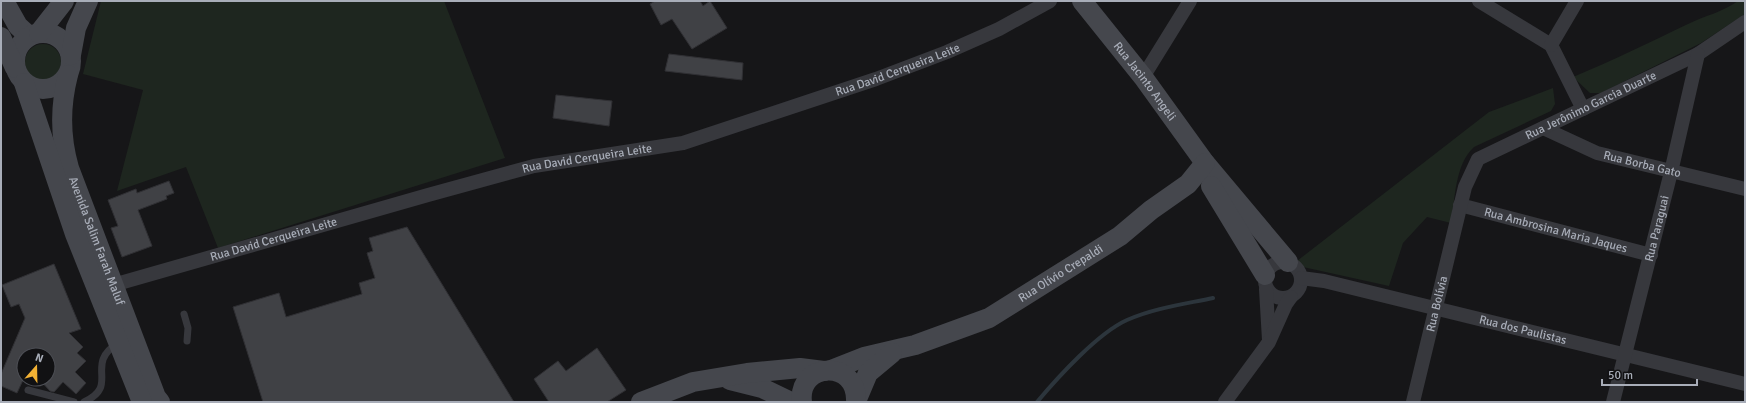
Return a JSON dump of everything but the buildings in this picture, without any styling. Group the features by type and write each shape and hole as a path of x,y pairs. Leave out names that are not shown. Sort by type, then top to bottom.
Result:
{"street":[{"path":"4,1 18,26 34,34 49,33 58,37 67,46 71,55"},
{"path":"64,1 34,34 17,48 14,58 20,77 32,88 42,90 52,88 62,82 68,75 72,65 71,55 76,28 88,1"},
{"name":"Rua David Cerqueira Leite","path":"113,285 534,166 683,143 876,79 947,52 998,29 1050,1"},
{"name":"Rua Jacinto Angeli","path":"1082,1 1143,77 1205,163 1288,262"},
{"path":"1143,77 1190,1"},
{"path":"1479,1 1551,45 1583,109"},
{"path":"1551,45 1577,1"},
{"name":"Rua Jerônimo Garcia Duarte","path":"1460,205 1464,187 1478,159 1698,54 1745,22"},
{"name":"Avenida Salim Farah Maluf","path":"1,37 20,77 75,234 142,402"},
{"name":"Rua Paraguai","path":"1613,402 1651,255 1698,54"},
{"name":"Avenida Salim Farah Maluf","path":"68,75 63,94 62,108 64,152 113,285 160,402"},
{"name":"Rua Borba Gato","path":"1543,128 1597,153 1745,189"},
{"name":"Rua Jacinto Angeli","path":"1205,163 1209,182 1265,282"},
{"name":"Rua Olívio Crepaldi","path":"642,402 693,382 748,373 800,368 827,370 864,357 943,335 989,318 1120,236 1151,210 1188,184 1205,163"},
{"name":"Rua Ambrosina Maria Jaques","path":"1460,205 1651,255"},
{"name":"Rua Bolívia","path":"1413,402 1460,205"},
{"path":"1225,402 1269,342 1286,304 1300,286 1301,278 1299,272 1288,262 1273,264 1265,282 1269,342"},
{"name":"Rua dos Paulistas","path":"1301,278 1324,281 1745,384"},
{"path":"1265,282 1277,298 1291,297"},
{"name":"Rua Olívio Crepaldi","path":"856,400 868,373 897,349"},
{"path":"802,402 802,392 805,385 816,373 827,370 839,372 851,380 855,387 856,400"},
{"name":"Rua Olívio Crepaldi","path":"720,378 762,388 791,402"},
{"path":"132,379 132,402"}],"lane":[{"path":"184,314 188,328 187,341"},
{"path":"84,402 93,398 100,391 103,383 101,368 103,356 109,349 118,343"},
{"path":"28,390 74,402"}],"shaded area":[{"path":"101,1 444,1 505,158 218,248 186,167 117,191 143,90 83,74"},
{"path":"1738,1 1745,1 1745,14 1701,43 1601,93 1590,93 1573,77 1617,58 1694,21 1726,8"},
{"path":"46,44 56,49 60,55 60,69 56,75 50,79 40,80 30,75 26,69 25,59 30,49 36,45"},
{"path":"1553,88 1555,104 1551,111 1474,147 1468,154 1459,172 1451,223 1427,217 1403,243 1389,286 1303,267 1297,261 1489,112"}],"waterway":[{"path":"1037,402 1079,356 1116,326 1148,312 1213,298"}]}
